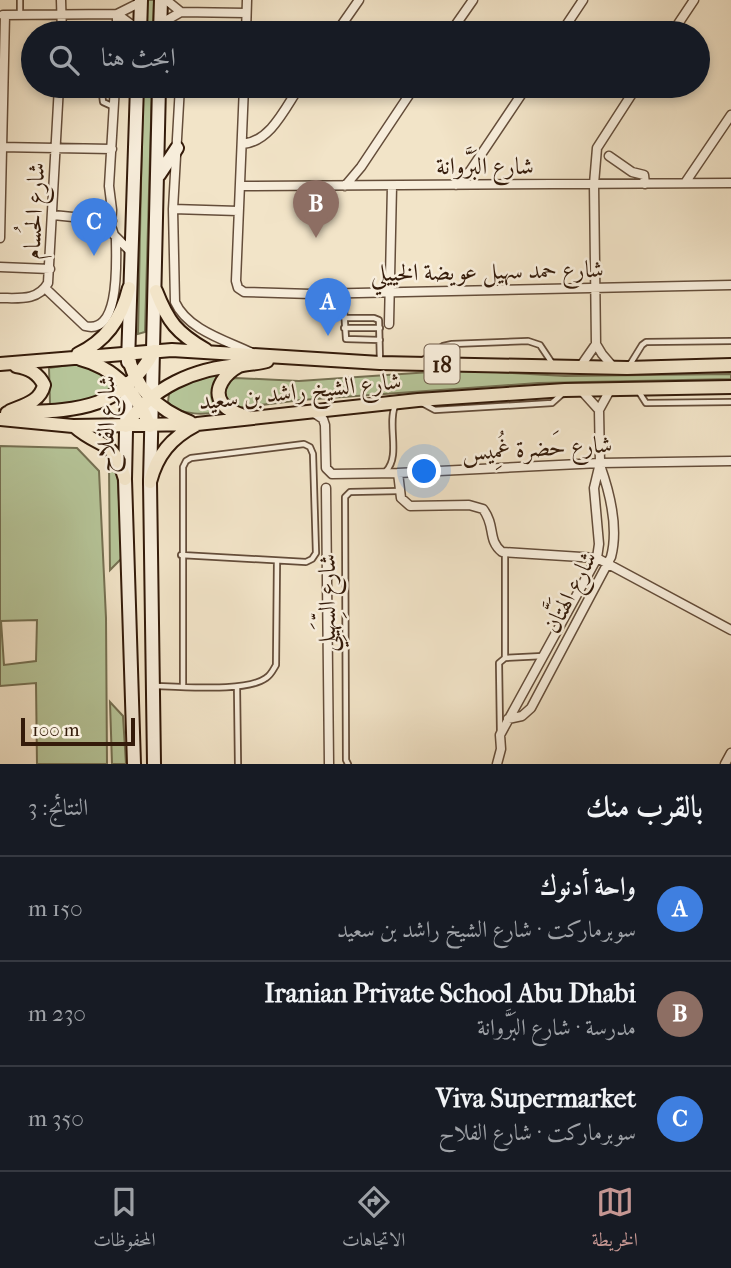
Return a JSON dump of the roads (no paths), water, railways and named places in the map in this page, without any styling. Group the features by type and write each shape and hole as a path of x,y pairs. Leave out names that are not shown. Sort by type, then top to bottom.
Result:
{"main road":[{"path":"161,21 164,0"},
{"path":"140,21 141,1"},
{"name":"شارع الفلاح","path":"134,764 125,479 126,426 131,382 128,353 129,288 136,98"},
{"name":"شارع الفلاح","path":"146,403 153,351 156,291 159,98"},
{"path":"158,175 177,148"},
{"path":"73,357 99,342 110,330 125,304 129,288"},
{"path":"156,291 165,313 177,330 209,352"},
{"path":"1,416 79,409 106,400 131,382 153,351"},
{"name":"شارع الشيخ راشد بن سعيد","path":"1,364 153,351 380,362 620,368 731,365"},
{"path":"73,357 102,367 131,382 146,403 150,426"},
{"path":"126,426 146,403 179,380 217,368 258,364 274,357"},
{"path":"1,364 25,368 37,374 44,385 35,400 1,416"},
{"path":"240,365 225,376 218,394 226,407 250,418"},
{"name":"شارع الشيخ راشد بن سعيد","path":"1,416 74,426 150,426 197,424 418,400 565,390 731,387"},
{"path":"146,403 197,424"},
{"path":"150,482 153,468 169,443 197,424"},
{"path":"74,426 82,434 108,447 120,461 125,479"},
{"name":"شارع الفلاح","path":"150,426 154,764"}],"street":[{"path":"61,0 61,21"},
{"path":"164,0 181,12 246,13"},
{"path":"246,21 247,0"},
{"path":"344,21 359,0"},
{"path":"458,21 473,0"},
{"path":"569,21 583,0"},
{"path":"680,21 694,0"},
{"path":"0,239 3,15 117,14 141,1"},
{"path":"170,21 181,12"},
{"path":"117,14 126,21"},
{"path":"117,14 117,21"},
{"name":"شارع الحُسام","path":"0,298 31,298 45,288 50,269 58,98"},
{"path":"114,98 109,186 112,231 116,239 130,251"},
{"path":"179,98 173,209 173,294 178,309 197,327 259,356"},
{"name":"شارع حمد سهيل عويضة الخييلي","path":"244,98 236,281 241,290 251,294 731,285"},
{"path":"243,144 256,142 267,133 292,98"},
{"path":"345,186 361,167 407,98"},
{"path":"456,185 470,171 519,98"},
{"path":"620,368 602,354 596,344 594,184 599,142 629,98"},
{"path":"685,183 731,115"},
{"path":"1,147 112,149"},
{"path":"609,156 632,172 643,175 645,184"},
{"path":"361,167 363,186"},
{"path":"470,171 474,185"},
{"name":"شارع البَرَّوانة","path":"240,186 731,183"},
{"path":"389,324 392,186"},
{"path":"173,209 238,211"},
{"path":"53,215 112,221"},
{"path":"45,288 85,326 100,324 114,302 116,239"},
{"path":"0,267 50,269"},
{"path":"580,367 596,344"},
{"path":"581,390 599,410"},
{"name":"شارع الهَتَّان","path":"497,764 501,749 500,735 597,558 599,544 594,488 600,463 599,410 610,390"},
{"name":"شارع حَضرة غُمِيس","path":"311,411 323,419 326,425 327,471 332,474 600,463 731,461"},
{"name":"شارع الهَتَّان","path":"508,719 522,716 531,708 608,564 614,545 613,527 607,485 600,463"},
{"path":"398,473 399,492 410,506 469,505 483,509 492,524 493,543 505,553 597,558 731,631"},
{"path":"326,488 329,764"},
{"path":"725,764 731,753"}],"lane":[{"path":"20,0 20,15"},
{"path":"103,98 103,102 114,107"},
{"path":"343,293 345,336 348,340 380,340"},
{"path":"344,318 376,318 379,321 380,362"},
{"path":"345,328 380,328"},
{"path":"417,363 443,346 452,344 528,341 540,345 555,366"},
{"path":"620,368 646,342 731,341"},
{"path":"636,388 646,403 731,402"},
{"path":"382,473 392,463 392,415 397,402"},
{"path":"181,555 306,562 312,559 316,553 313,454 310,447 304,444 191,458 186,461 183,467 181,555 183,686"},
{"name":"شارع السِّهَيلِي","path":"348,764 345,747 345,498 350,492 399,492"},
{"path":"505,553 505,658"},
{"path":"153,686 237,687 264,680 272,673 276,665 277,561"},
{"path":"500,735 499,663 505,658 544,656"},
{"path":"237,687 238,764"}],"place":[{"name":"Iranian Private School Abu Dhabi","path":"316,238"},
{"name":"Viva Supermarket","path":"94,256"},
{"name":"واحة أدنوك","path":"328,336"}]}
